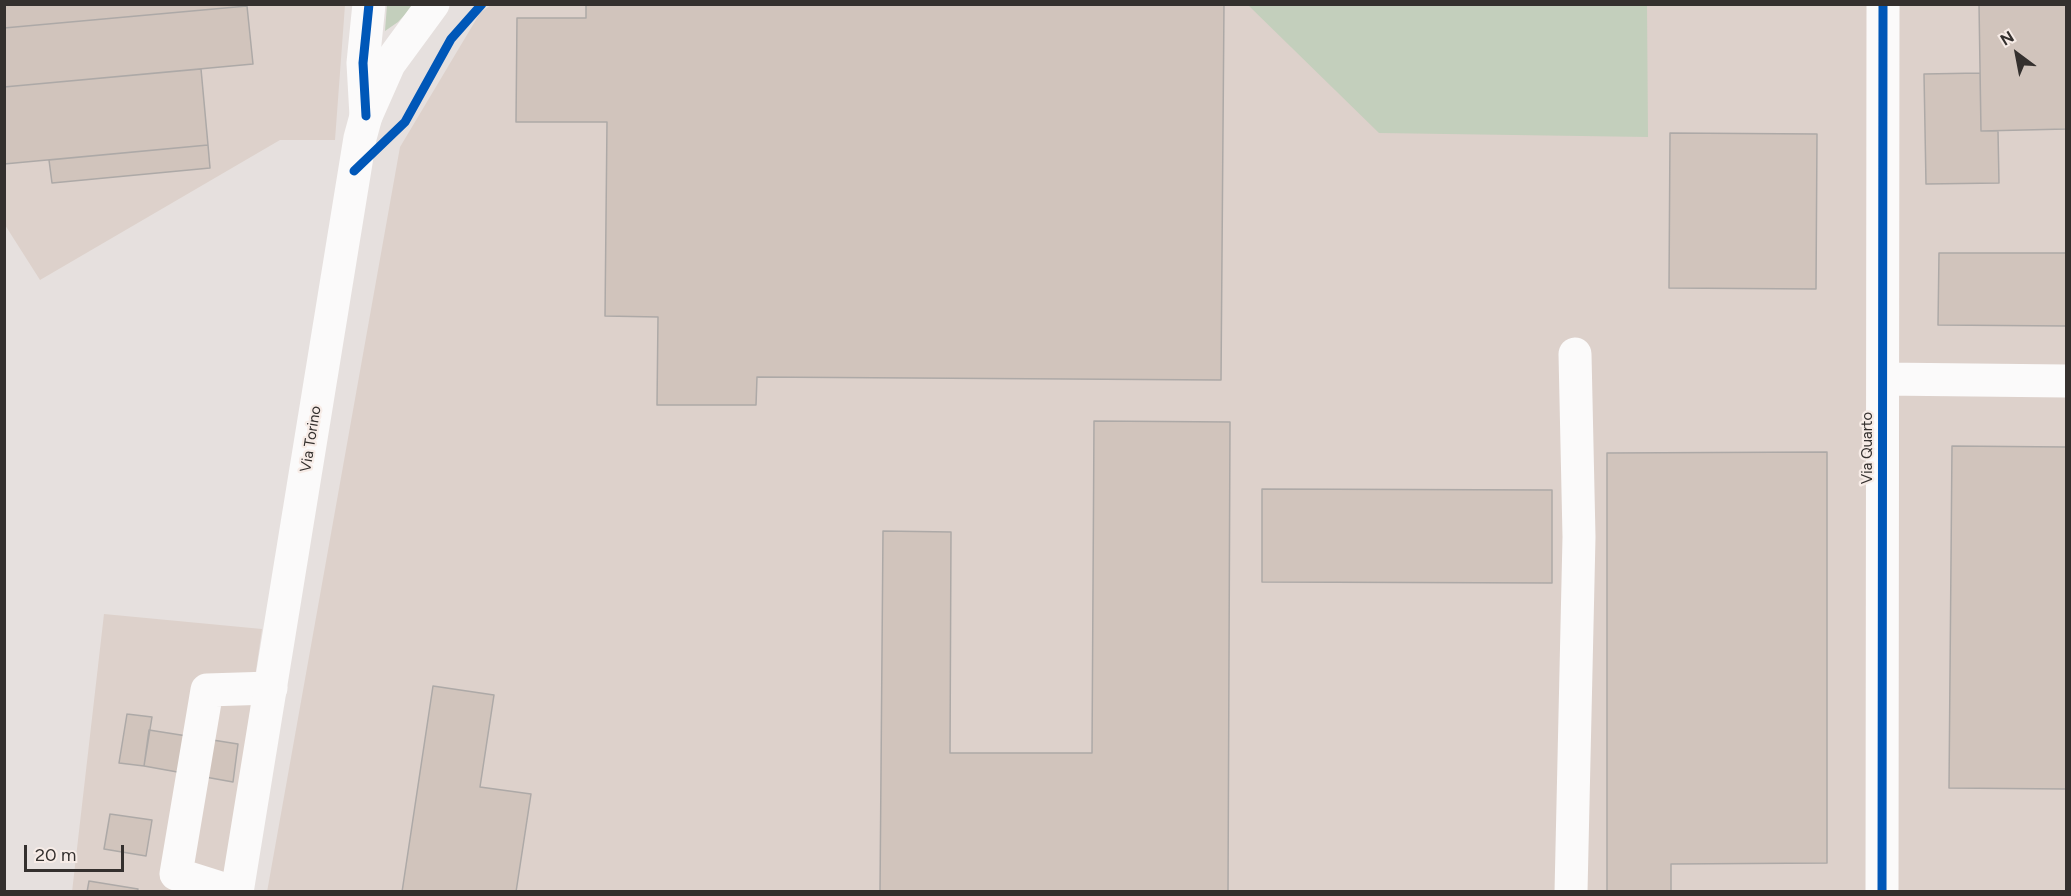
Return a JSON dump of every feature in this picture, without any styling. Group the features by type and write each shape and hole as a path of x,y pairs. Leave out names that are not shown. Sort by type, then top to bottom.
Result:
{"street":[{"path":"366,116 363,63 369,4"},
{"name":"Via Torino","path":"235,891 271,688 358,149 366,116 389,64 432,4"},
{"name":"Via Quarto","path":"1882,891 1883,4"},
{"path":"1571,891 1579,537 1575,354"},
{"path":"1883,379 2067,381"},
{"path":"235,891 176,874 207,690 271,688"}],"shaded area":[{"path":"5,5 345,5 335,140 280,140 40,280 5,225"},
{"path":"491,5 2066,5 2066,891 267,892 400,147 480,13"},
{"path":"104,614 262,629 224,891 72,892"}],"green space":[{"path":"387,5 414,5 398,22 385,31"},
{"path":"1248,5 1647,5 1648,137 1379,133"}],"building":[{"path":"4,4 247,4 247,6 4,28"},
{"path":"586,4 1224,4 1221,380 757,377 756,405 657,405 658,317 605,316 607,122 516,122 517,18 586,18"},
{"path":"1979,4 2066,4 2066,129 1981,131"},
{"path":"247,6 253,64 4,87 4,28"},
{"path":"201,69 208,145 4,164 4,87"},
{"path":"1980,73 1981,131 1998,131 1999,183 1926,184 1924,74"},
{"path":"1670,133 1817,134 1816,289 1669,288"},
{"path":"208,145 210,168 52,183 49,160"},
{"path":"1939,253 2066,253 2066,326 1938,325"},
{"path":"1094,421 1230,422 1228,892 880,892 883,531 951,532 950,753 1092,753"},
{"path":"1952,446 2066,447 2066,789 1949,788"},
{"path":"1827,452 1827,863 1671,864 1671,891 1607,891 1607,453"},
{"path":"1262,489 1552,490 1552,583 1262,582"},
{"path":"433,686 494,695 480,787 531,794 516,892 402,892"},
{"path":"127,714 152,717 144,766 119,763"},
{"path":"149,730 238,744 233,782 144,766"},
{"path":"110,814 152,820 146,856 104,849"},
{"path":"89,881 138,889 137,892 87,892"}],"cycle path":[{"path":"366,116 363,63 369,4"},
{"path":"354,171 405,122 451,39 482,4"},
{"path":"1882,892 1883,4"}]}
